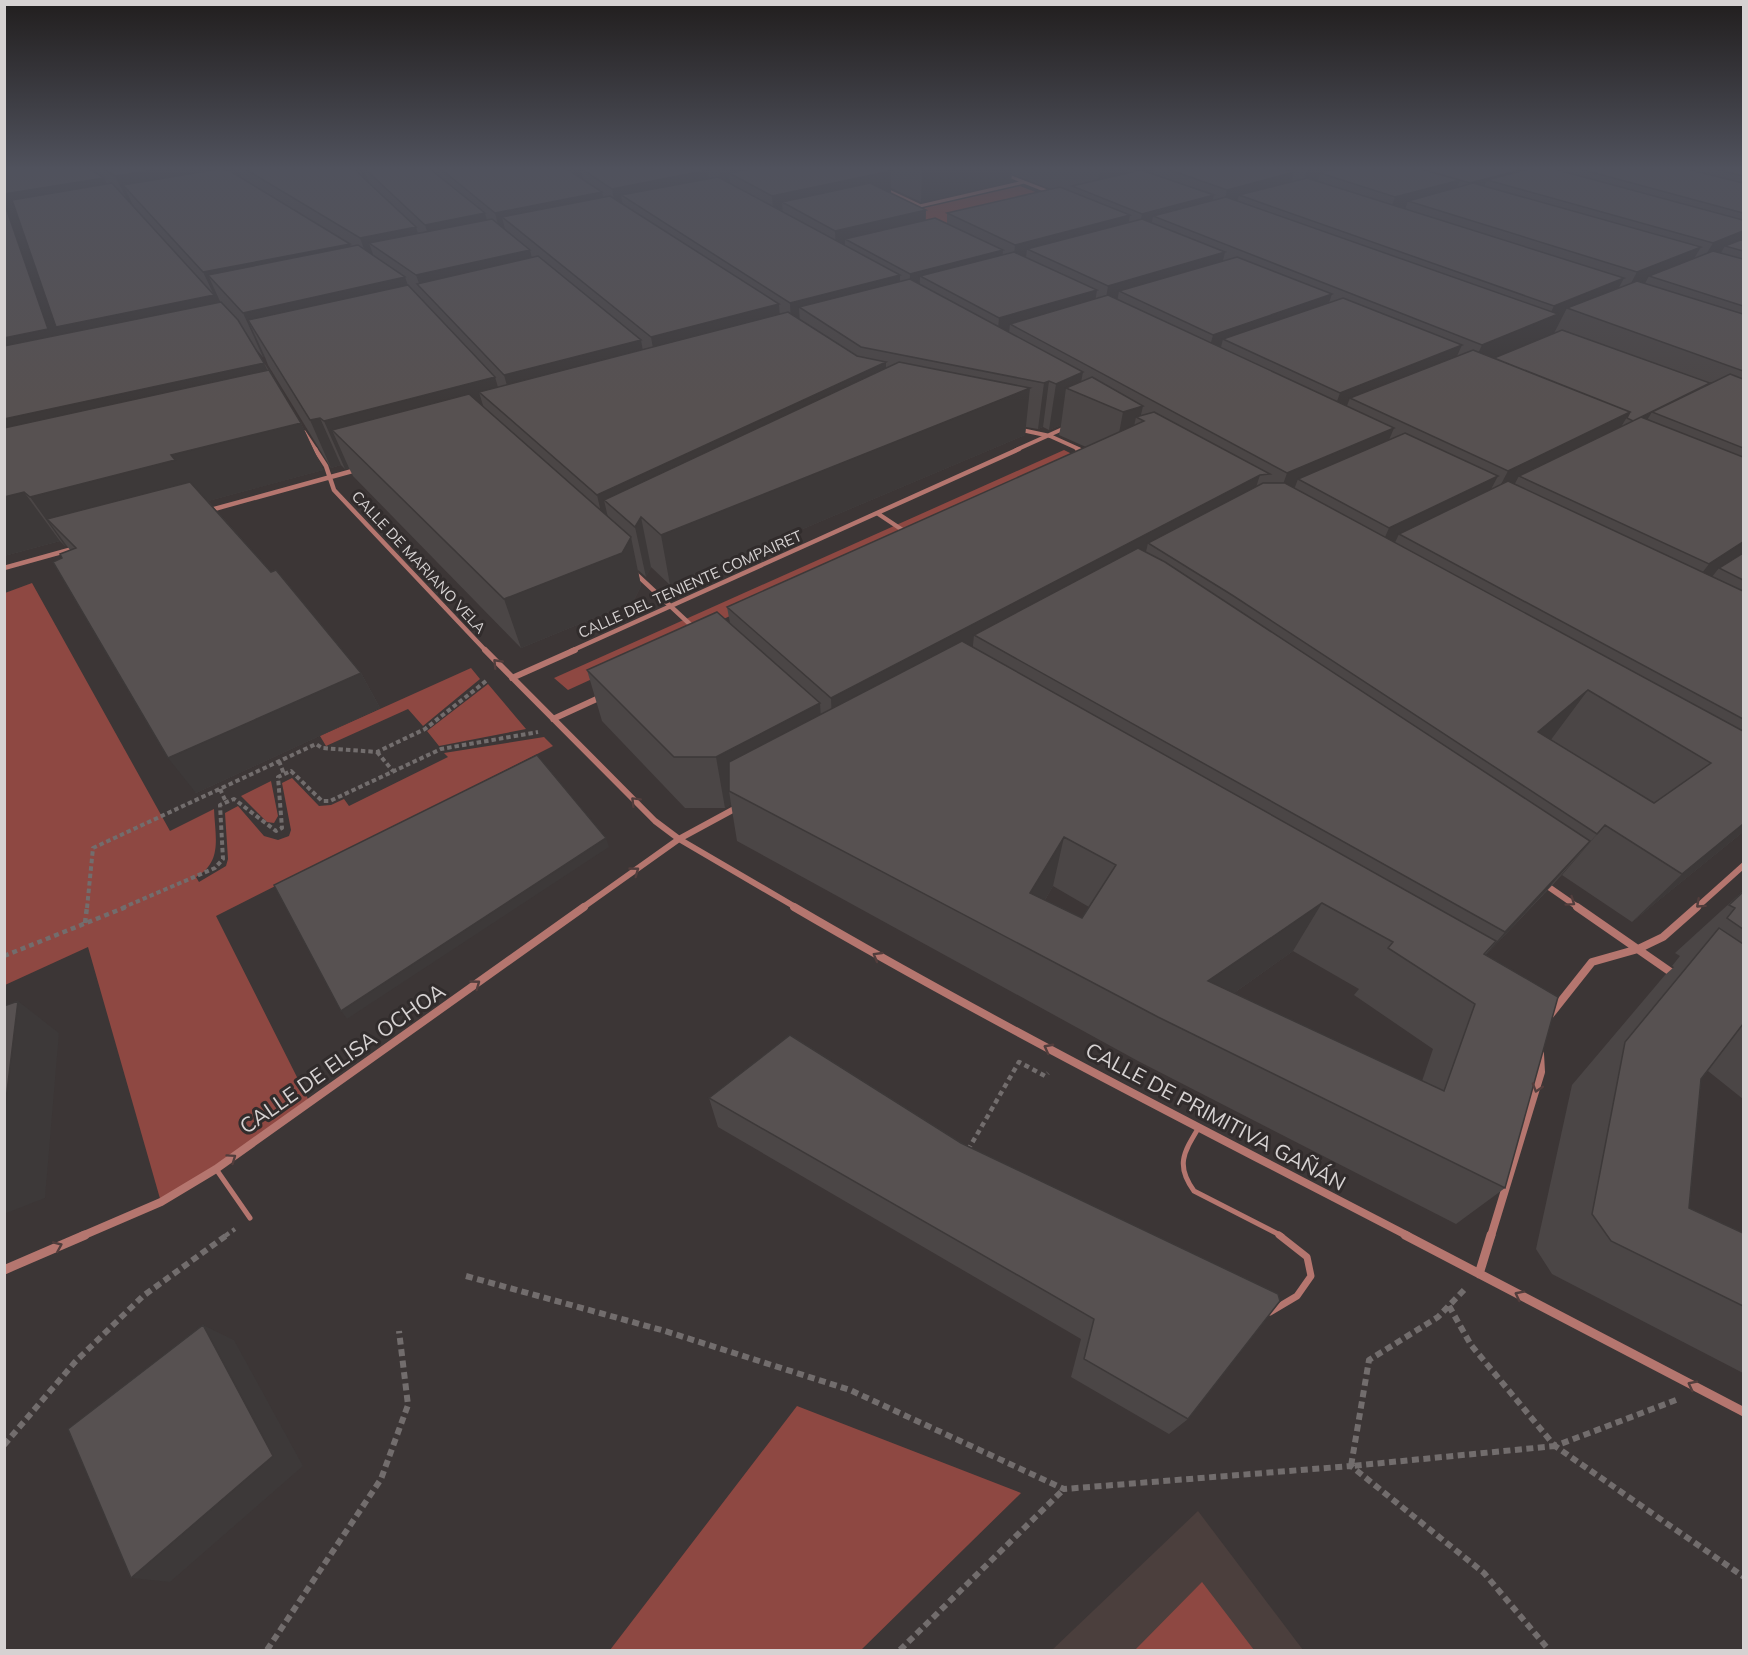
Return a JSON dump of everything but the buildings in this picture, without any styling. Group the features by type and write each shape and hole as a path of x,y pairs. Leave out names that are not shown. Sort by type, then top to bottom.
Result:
{"street":[{"name":"CALLE DEL TENIENTE COMPAIRET","path":"512,678 1076,423"},
{"path":"1006,427 1050,436 1091,455"},
{"name":"CALLE DE MARIANO VELA","path":"303,430 334,490 512,678 655,821 679,840"},
{"path":"200,513 359,469"},
{"path":"877,513 911,536"},
{"path":"4,568 85,546"},
{"path":"632,570 695,630"},
{"path":"553,719 606,694"},
{"name":"CALLE DE ELISA OCHOA","path":"4,1269 161,1202 216,1169 679,840 741,806"},
{"name":"CALLE DE PRIMITIVA GAÑÁN","path":"679,840 890,963 1059,1054 1743,1412"},
{"path":"1545,1021 1592,962 1638,949 1663,937 1743,865"},
{"path":"1541,881 1686,983"},
{"path":"1479,1274 1541,1072 1539,1040"}],"lane":[{"path":"1199,1127 1181,1159 1184,1179 1194,1191 1287,1239 1307,1257 1311,1276 1297,1296 1260,1318"},
{"path":"216,1169 250,1218"}],"path":[{"path":"85,923 93,848 316,744 322,748 377,752 425,729 484,681"},
{"path":"4,956 196,878 215,868 223,860 220,805 226,802 234,799 276,831 282,828 278,777 291,771 322,801 330,801 441,749 534,733"},
{"path":"377,752 393,771"},
{"path":"279,761 284,774"},
{"path":"220,789 226,802"},
{"path":"962,1160 1019,1062 1045,1076 1059,1054"},
{"path":"4,1445 75,1362 143,1296 250,1218"},
{"path":"1351,1466 1369,1360 1438,1317 1479,1274"},
{"path":"466,1276 665,1331 850,1390 1064,1488 1351,1466 1555,1446 1702,1390"},
{"path":"1449,1306 1472,1345 1555,1446 1743,1577"},
{"path":"267,1650 381,1479 408,1405 399,1331"},
{"path":"1351,1466 1484,1573 1549,1650"},
{"path":"900,1650 1064,1488"}],"shaded area":[{"path":"1064,450 1078,457 568,690 554,678"},
{"path":"32,583 170,831 214,809 216,848 210,864 196,877 199,882 226,866 228,859 225,813 238,806 264,836 278,840 289,836 291,830 282,783 292,778 319,806 331,805 344,799 349,806 448,757 444,753 544,737 553,746 216,916 310,1103 161,1202 88,947 5,985 5,593"},
{"path":"471,668 480,679 423,726 408,709 326,746 320,736"},
{"path":"488,684 526,729 439,746 427,731"},
{"path":"271,781 278,816 274,823 267,822 241,796"},
{"path":"797,1406 1021,1493 861,1650 610,1650"},
{"path":"1198,1511 1303,1650 1052,1650"},
{"path":"1202,1582 1254,1650 1135,1650"}]}
